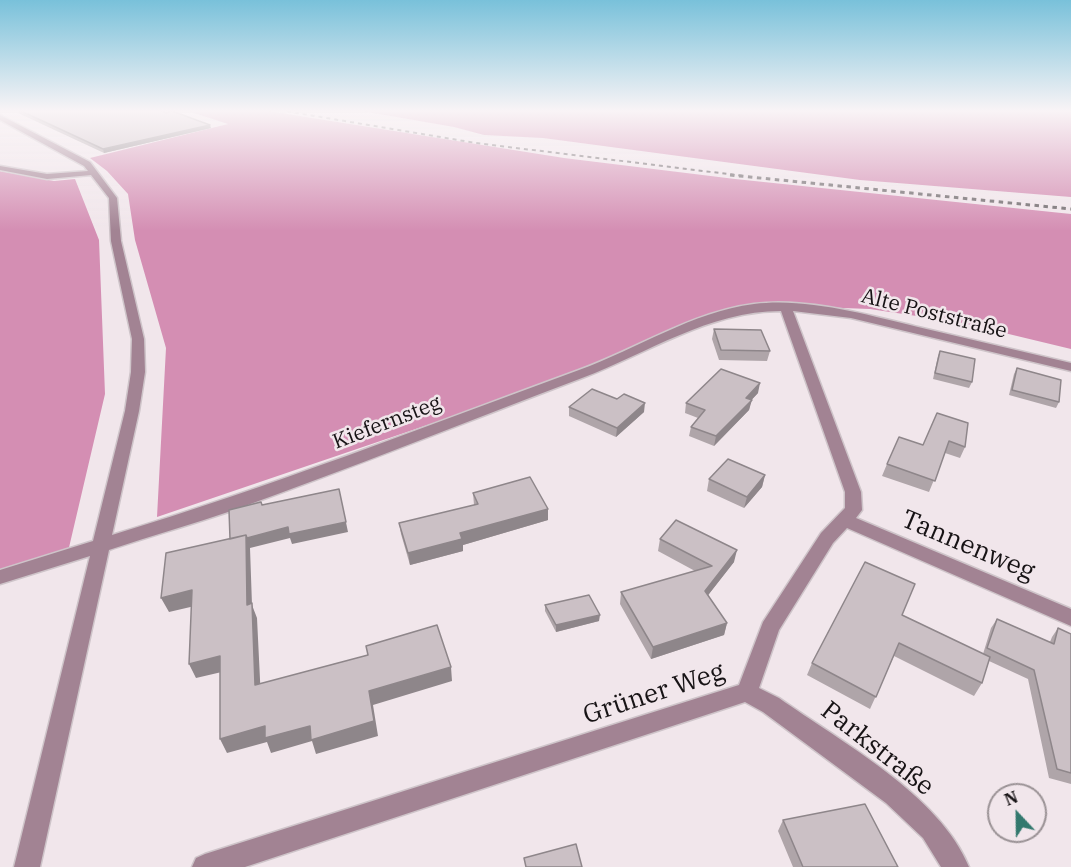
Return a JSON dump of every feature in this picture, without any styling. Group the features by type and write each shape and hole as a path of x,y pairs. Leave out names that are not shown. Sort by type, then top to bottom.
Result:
{"street":[{"path":"27,867 102,546 132,411 138,372 138,339 116,241 113,198 95,172 64,150"},
{"path":"0,168 39,178 54,179 95,172"},
{"name":"Kiefernsteg","path":"0,577 227,506 597,368 717,315 755,307 786,307"},
{"name":"Alte Poststraße","path":"786,307 851,314 1071,367"},
{"name":"Grüner Weg","path":"205,867 747,692 770,628 827,538 854,510 853,492 786,307"},
{"name":"Tannenweg","path":"844,520 1071,618"},
{"name":"Parkstraße","path":"747,692 771,705 895,794 932,829 956,867"}],"shaded area":[{"path":"121,150 517,150 735,179 1071,214 1071,349 963,323 870,309 788,306 715,314 601,366 157,517 166,348 135,240 128,194 107,171 90,158"},
{"path":"637,150 1071,150 1071,197 860,180"},
{"path":"0,171 54,181 75,179 99,240 105,394 67,556 0,576"}],"building":[{"path":"714,329 761,330 770,351 721,350"},
{"path":"940,351 975,359 972,382 935,373"},
{"path":"1017,368 1061,380 1059,402 1012,390"},
{"path":"721,369 760,383 746,398 752,400 716,436 691,427 705,410 686,403"},
{"path":"592,389 617,399 624,394 645,403 617,428 569,407"},
{"path":"937,413 968,423 965,447 949,441 935,481 887,464 899,437 923,445"},
{"path":"728,459 765,475 747,497 709,479"},
{"path":"530,477 548,509 460,533 462,539 408,553 399,523 478,504 473,493"},
{"path":"339,489 346,522 289,534 288,527 247,538 246,535 230,539 229,510 261,502 262,505"},
{"path":"676,520 737,550 705,591 727,623 653,647 621,592 712,566 660,539"},
{"path":"246,535 247,605 252,603 255,685 368,655 366,646 437,625 451,667 369,691 374,721 311,740 310,726 265,738 265,726 220,739 220,656 189,664 192,590 161,598 166,553"},
{"path":"865,562 915,584 902,615 990,657 982,683 899,643 876,697 812,663"},
{"path":"589,595 600,615 556,625 545,605"},
{"path":"997,619 1054,644 1058,628 1071,634 1071,773 1057,769 1034,670 987,648"},
{"path":"865,804 898,867 803,867 783,820"},
{"path":"576,844 582,867 526,867 524,858"}],"railway":[{"path":"537,150 744,176"},
{"path":"730,175 1071,209"}]}
